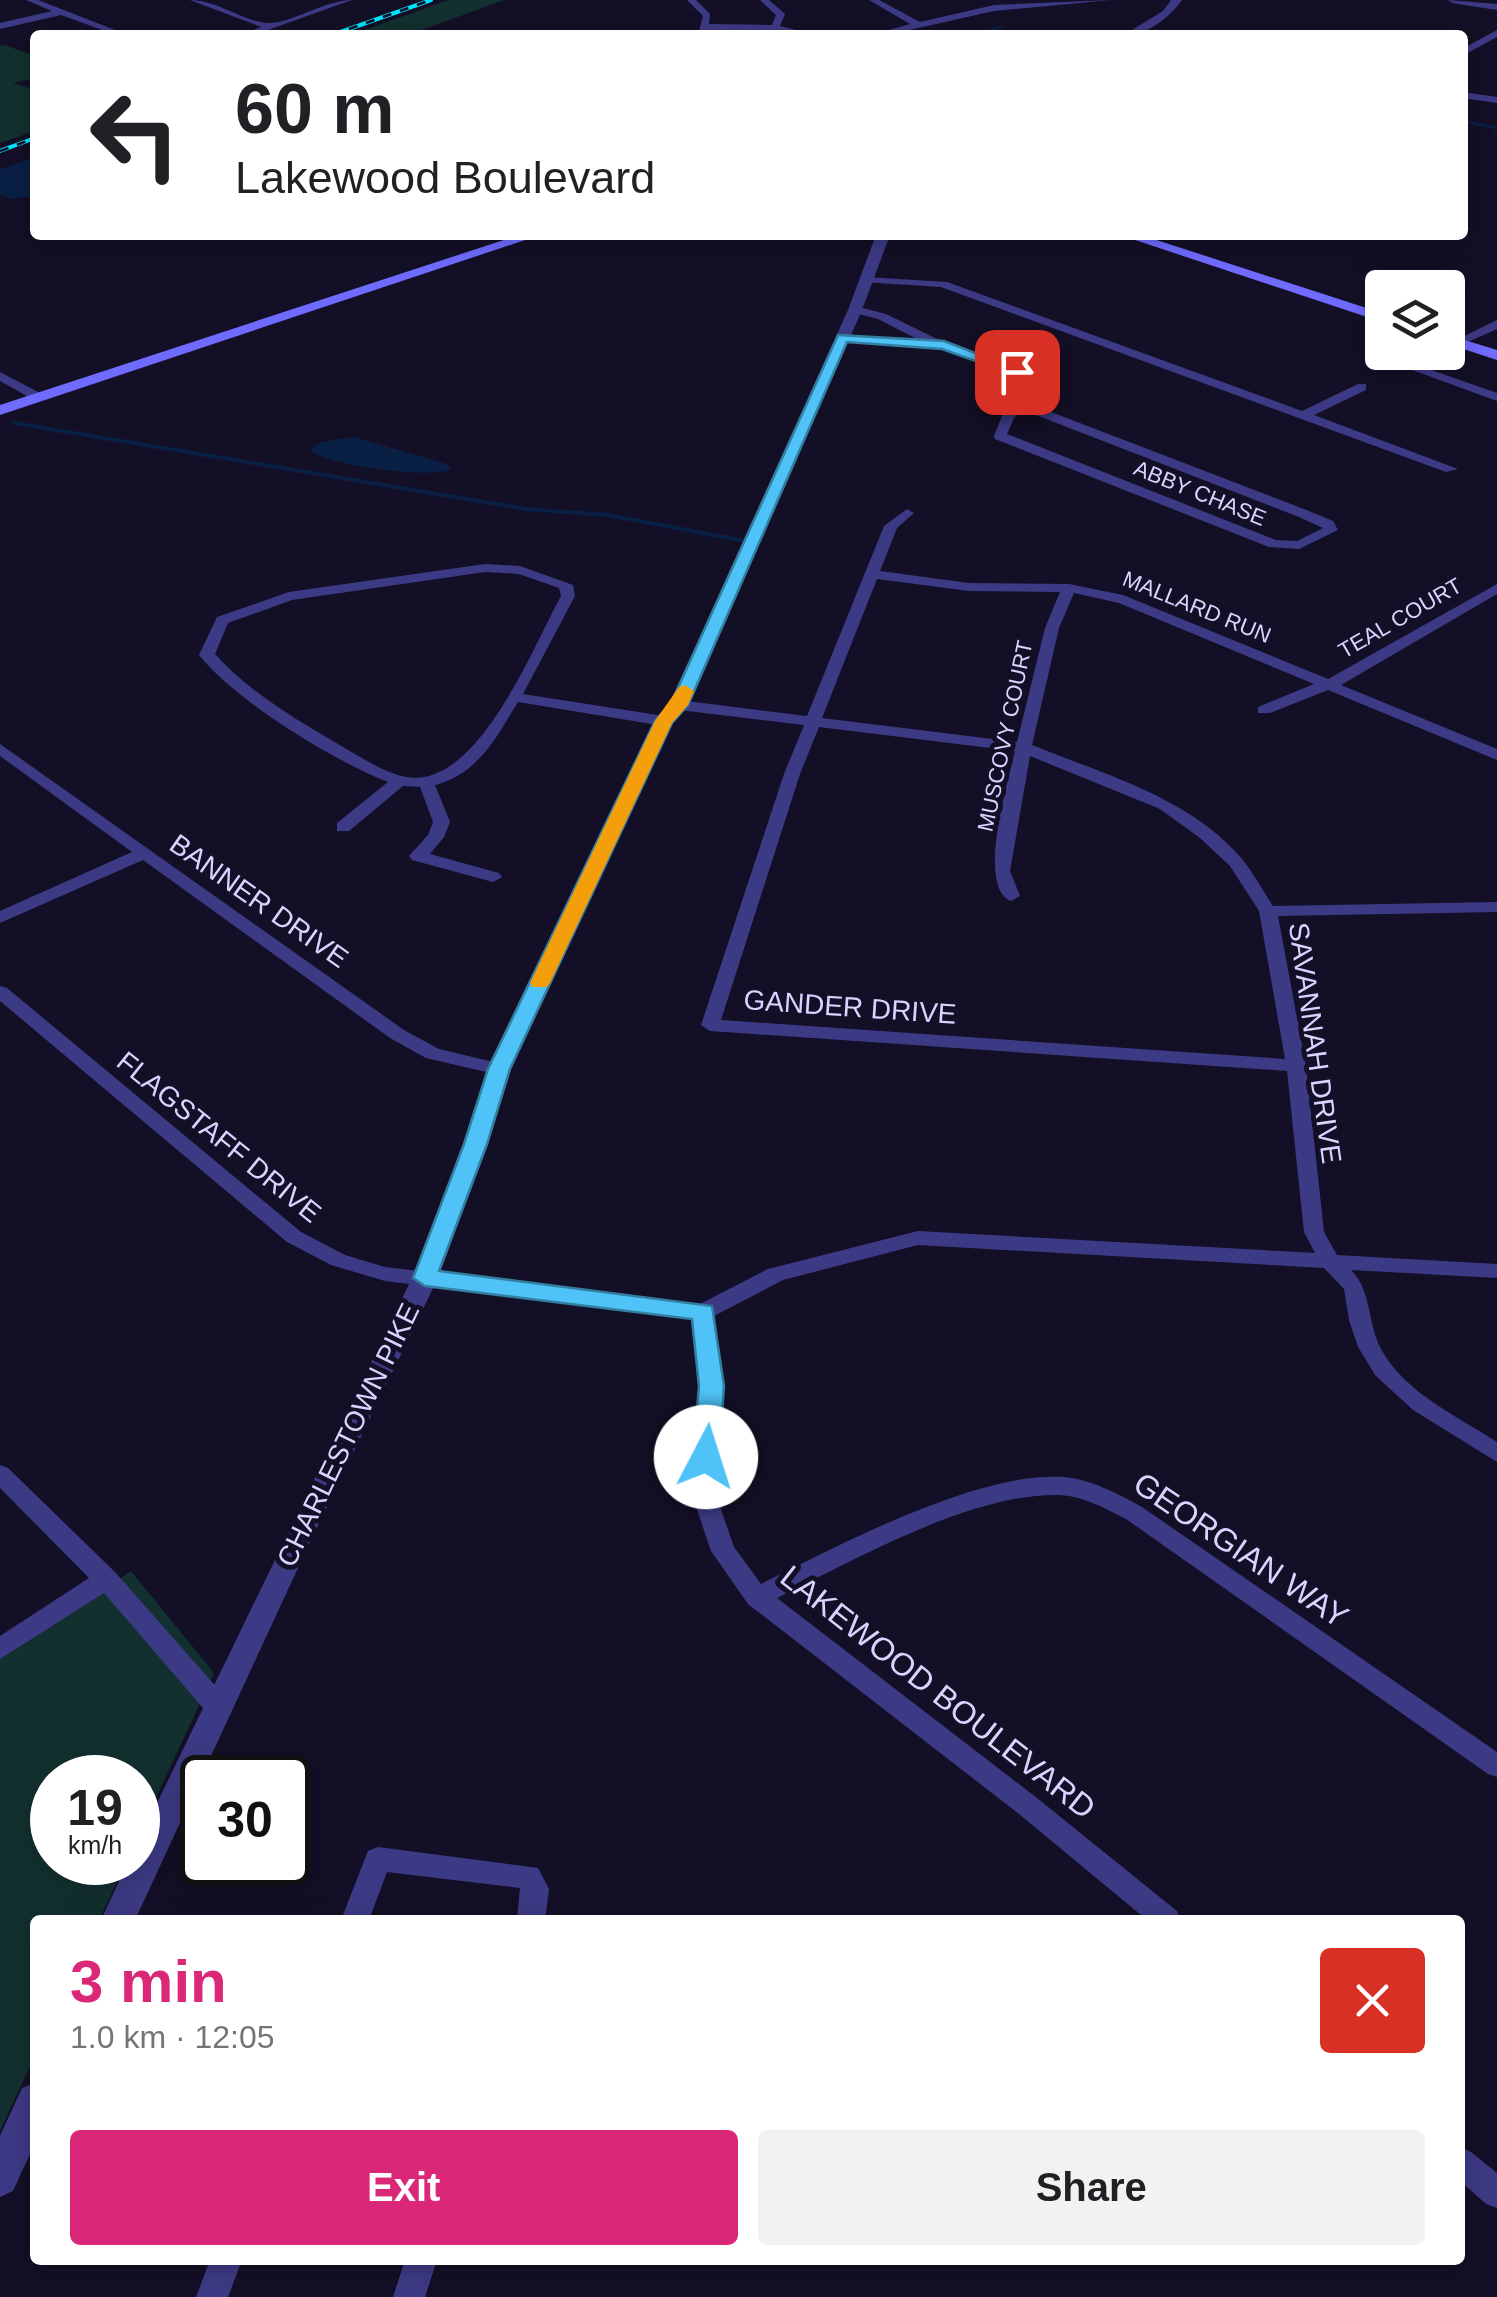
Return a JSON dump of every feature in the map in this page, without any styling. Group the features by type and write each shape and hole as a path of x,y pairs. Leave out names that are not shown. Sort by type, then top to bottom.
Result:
{"main road":[{"path":"0,410 518,240"},
{"path":"1142,240 1365,312"},
{"path":"1465,347 1497,355"}],"street":[{"path":"30,0 111,30"},
{"path":"194,0 270,26"},
{"path":"259,30 348,0"},
{"path":"691,0 707,16 704,30"},
{"path":"764,0 781,14 776,28"},
{"path":"873,0 918,25"},
{"path":"982,0 994,8"},
{"path":"897,30 994,8 1106,0"},
{"path":"1138,30 1167,13 1176,0"},
{"path":"1452,0 1497,7"},
{"path":"0,26 62,12"},
{"path":"728,30 786,30"},
{"path":"1468,50 1497,33"},
{"path":"1468,96 1497,100"},
{"name":"CHARLESTOWN PIKE","path":"120,1915 425,1278 476,1144 499,1069 672,713 855,310 881,240"},
{"path":"866,280 943,284 1450,469"},
{"path":"855,310 882,316 1023,376 1015,387 1015,397 1021,406"},
{"path":"1465,337 1497,324"},
{"path":"842,338 944,345"},
{"path":"1419,370 1497,397"},
{"path":"0,376 38,397"},
{"path":"1303,415 1362,387"},
{"name":"ABBY CHASE","path":"1021,406 1008,416 1000,436 1170,482 1328,524 1331,530 1286,548 1170,482 1021,406"},
{"name":"GANDER DRIVE","path":"907,513 891,526 792,774 710,1024 1296,1066"},
{"path":"485,568 548,577 566,585 568,596 514,698 478,751 450,776 426,783 400,780 379,773 294,722 217,671 207,655 222,620 290,596 485,568"},
{"name":"MALLARD RUN","path":"872,574 969,587 1069,588 1152,610 1497,754"},
{"name":"MUSCOVY COURT","path":"1011,896 1000,871 1022,747 1052,628 1069,588"},
{"name":"TEAL COURT","path":"1264,710 1323,683 1349,676 1497,588"},
{"name":"SAVANNAH DRIVE","path":"514,698 814,722 1022,747 1166,804 1206,834 1236,863 1268,911 1296,1066 1314,1232 1330,1262 1354,1286 1356,1315 1375,1364 1395,1386 1497,1453"},
{"name":"BANNER DRIVE","path":"0,750 397,1034 433,1054 499,1069"},
{"path":"343,827 400,780"},
{"path":"426,783 444,826 441,835 418,856 493,877"},
{"path":"0,918 144,853"},
{"path":"1268,911 1497,907"},
{"name":"FLAGSTAFF DRIVE","path":"0,992 294,1237 322,1255 355,1268 425,1278"},
{"path":"425,1278 703,1312 776,1274 918,1238 1497,1271"},
{"name":"LAKEWOOD BOULEVARD","path":"703,1312 712,1386 703,1492 723,1551 757,1596 1028,1806 1160,1915"},
{"path":"0,1474 106,1579 218,1707"},
{"name":"GEORGIAN WAY","path":"757,1596 874,1540 1018,1490 1060,1486 1096,1494 1134,1512 1497,1766"},
{"path":"0,1649 106,1579"},
{"path":"357,1915 378,1859 528,1877 535,1889 531,1915"},
{"path":"0,2178 30,2112"},
{"path":"1465,2166 1497,2193"},
{"path":"212,2297 224,2265"},
{"path":"409,2297 419,2265"}],"green space":[{"path":"449,0 504,0 422,30 364,30"},
{"path":"0,46 30,54 30,79 13,83 30,88 30,133 0,143"},
{"path":"131,1571 214,1673 160,1790 160,1755 30,1755 30,1885 116,1885 101,1915 30,1915 30,2067 0,2131 0,1659"}],"water":[{"path":"30,159 30,197 12,199 0,195 0,169"},
{"path":"354,437 447,464 451,469 424,473 379,469 336,461 310,450 321,442"}],"waterway":[{"path":"988,30 1001,27"},
{"path":"1468,122 1497,128"},
{"path":"14,423 527,509 608,515 745,541"}],"railway":[{"path":"346,30 431,0"},
{"path":"0,151 30,140"}],"slow traffic":[{"path":"540,983 664,721 679,705 685,691"}],"route":[{"path":"706,1457 712,1386 703,1312 425,1278 476,1144 499,1069 664,721 679,705 842,338 944,345 1017,372"}]}
